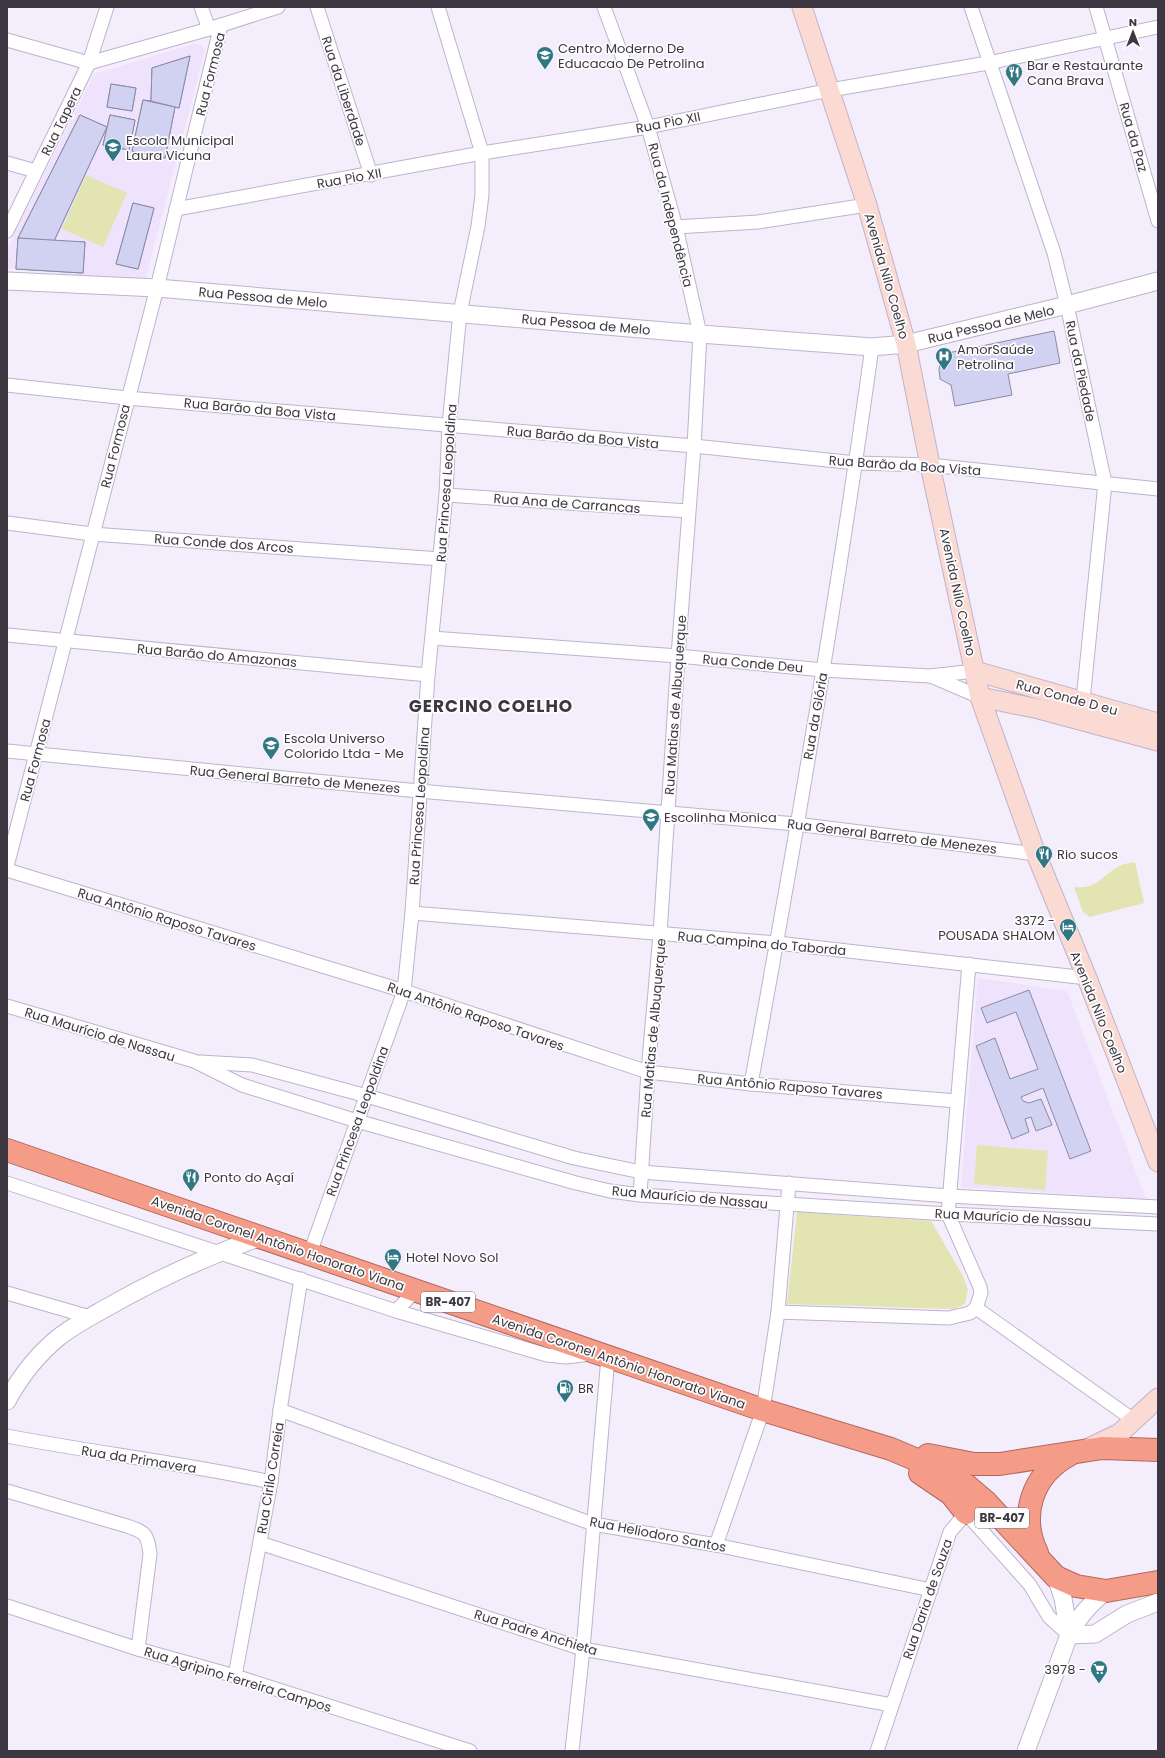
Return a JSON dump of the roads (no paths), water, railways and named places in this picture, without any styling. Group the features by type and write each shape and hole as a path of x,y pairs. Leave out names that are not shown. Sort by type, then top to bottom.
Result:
{"highway":[{"name":"Avenida Coronel Antônio Honorato Viana","path":"7,1150 763,1410 891,1449 950,1474 966,1485 986,1502 1056,1577 1076,1586 1106,1591 1158,1582"},
{"path":"861,1441 924,1475 951,1494 966,1513"},
{"name":"BR-407","path":"891,1449 984,1464 1024,1461 1102,1448 1158,1450"},
{"path":"1039,1559 1033,1545 1028,1524 1033,1496 1042,1476 1059,1461 1076,1452"},
{"name":"Avenida Coronel Antônio Honorato Viana","path":"1106,1591 1158,1576"}],"main road":[{"name":"Avenida Nilo Coelho","path":"802,7 867,205 906,344 930,464 980,696 1036,854 1087,978 1158,1162"},
{"name":"Rua Conde D eu","path":"975,671 1083,700 1158,723"},
{"name":"Rua Conde D eu","path":"980,696 1039,709 1158,741"},
{"path":"1076,1452 1104,1442 1120,1433 1135,1421 1158,1398"}],"street":[{"name":"Rua Tapera","path":"7,231 90,62 107,7"},
{"path":"201,7 215,27"},
{"path":"7,40 90,62 215,27 278,7"},
{"name":"Rua da Liberdade","path":"317,7 371,174"},
{"name":"Rua Princesa Leopoldina","path":"310,1253 404,991 412,913 428,675 446,495 449,425 460,313 478,226 482,195 482,153 438,7"},
{"name":"Rua da Independência","path":"604,7 648,127 676,228 700,334"},
{"name":"Rua da Piedade","path":"970,7 1054,253 1067,305 1105,483 1083,700"},
{"name":"Rua da Paz","path":"1096,7 1158,221"},
{"name":"Rua Formosa","path":"7,866 67,642 92,534 157,288 176,209 215,27"},
{"name":"Rua Pio XII","path":"176,209 482,153 648,127 830,90 988,63 1158,27"},
{"path":"7,162 36,171"},
{"path":"676,228 758,222 867,205"},
{"name":"Rua Pessoa de Melo","path":"7,280 157,288 872,347 906,344 1067,305 1158,281"},
{"name":"Rua Matias de Albuquerque","path":"640,1195 648,1072 660,934 688,510 694,446 700,334"},
{"name":"Rua da Glória","path":"751,1084 777,943 823,670 856,463 872,347"},
{"name":"Rua Barão da Boa Vista","path":"7,385 127,398 694,446 856,463 930,464 1158,489"},
{"name":"Rua Ana de Carrancas","path":"446,495 688,510"},
{"name":"Rua Conde dos Arcos","path":"7,524 92,534 440,559"},
{"name":"Rua Barão do Amazonas","path":"7,635 67,642 428,675"},
{"name":"Rua Conde Deu","path":"432,638 678,656 823,670 930,676 975,671"},
{"name":"Rua Conde Deu","path":"930,676 980,696"},
{"name":"Rua General Barreto de Menezes","path":"7,751 419,791 796,824 1036,854"},
{"name":"Rua Antônio Raposo Tavares","path":"7,870 404,991 648,1072 751,1084 957,1101"},
{"name":"Rua Campina do Taborda","path":"412,913 777,943 1087,978"},
{"path":"778,1312 950,1318 970,1313 976,1308 981,1293 980,1287 948,1214 969,964"},
{"name":"Rua Maurício de Nassau","path":"7,1006 194,1061 242,1085 357,1121 568,1181 610,1191 640,1195 948,1214 1158,1224"},
{"name":"Rua Maurício de Nassau","path":"194,1061 252,1065 367,1096 574,1158 641,1172 949,1196 1158,1207"},
{"name":"Avenida Coronel Antônio Honorato Viana","path":"7,1183 396,1311 547,1356 566,1357 603,1355"},
{"path":"716,1545 763,1410 778,1312 789,1184"},
{"path":"7,1401 22,1377 37,1358 59,1337 164,1277 219,1252 261,1237"},
{"name":"Rua Cirilo Correia","path":"235,1676 271,1482 280,1410 301,1280"},
{"path":"396,1311 414,1291"},
{"path":"7,1293 90,1318"},
{"path":"976,1308 1135,1421"},
{"path":"572,1751 583,1649 593,1524 603,1355"},
{"name":"Rua Heliodoro Santos","path":"280,1410 593,1524 716,1545 931,1590"},
{"name":"Rua da Primavera","path":"7,1436 83,1450 230,1473 271,1482"},
{"path":"7,1491 127,1526 145,1534 148,1539 150,1554 138,1649"},
{"path":"966,1513 1030,1585 1049,1617 1069,1635 1095,1634 1127,1614 1158,1602"},
{"name":"Rua Daria de Souza","path":"877,1751 950,1532 966,1513"},
{"name":"Rua Padre Anchieta","path":"260,1543 583,1649 892,1705"},
{"path":"1056,1577 1063,1598 1069,1635"},
{"path":"1026,1751 1069,1635 1078,1618 1106,1591"},
{"name":"Rua Agripino Ferreira Campos","path":"7,1606 138,1649 235,1676 470,1751"}],"place":[{"name":"Centro Moderno De Educacao De Petrolina","path":"545,70"},
{"name":"Bar e Restaurante Cana Brava","path":"1014,87"},
{"name":"Escola Municipal Laura Vicuna","path":"113,162"},
{"name":"AmorSaúde Petrolina","path":"944,371"},
{"name":"Escola Universo Colorido Ltda - Me","path":"271,760"},
{"name":"Escolinha Monica","path":"651,832"},
{"name":"Rio sucos","path":"1044,869"},
{"name":"3372 - POUSADA SHALOM","path":"1068,942"},
{"name":"Ponto do Açaí","path":"191,1192"},
{"name":"Hotel Novo Sol","path":"393,1272"},
{"name":"BR","path":"565,1403"},
{"name":"3978 -","path":"1099,1684"}],"district":[{"name":"GERCINO COELHO","path":"491,706"}]}
